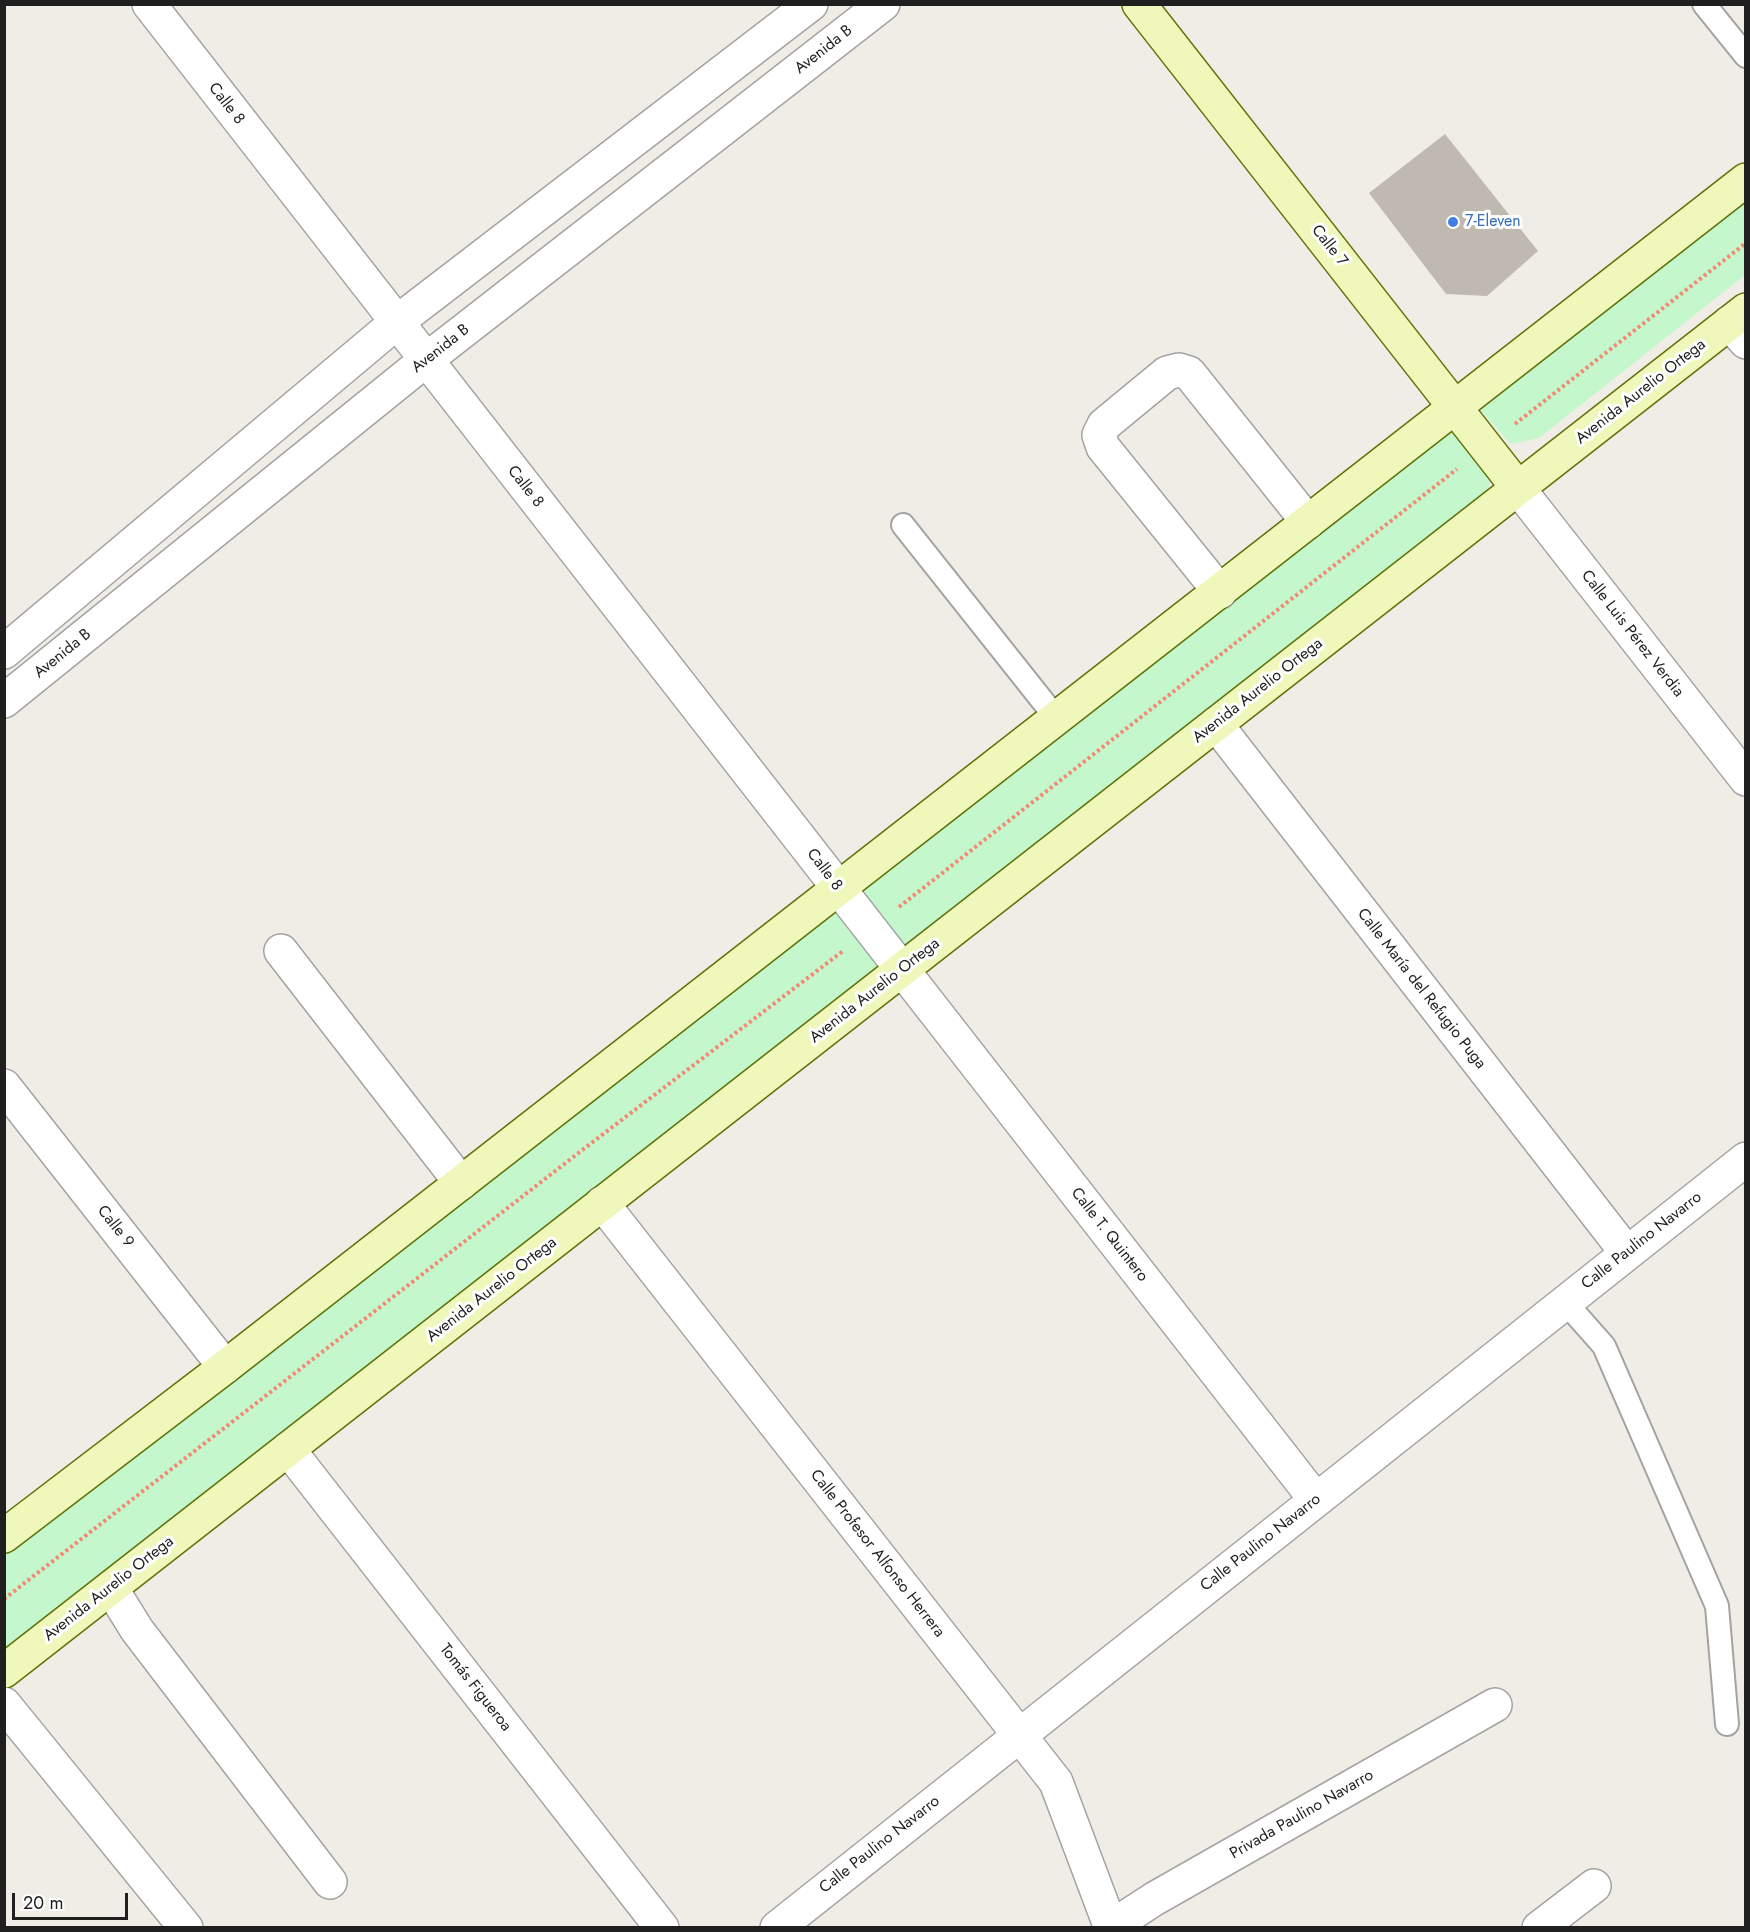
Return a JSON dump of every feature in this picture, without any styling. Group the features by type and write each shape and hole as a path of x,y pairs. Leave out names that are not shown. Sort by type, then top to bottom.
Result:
{"main road":[{"name":"Calle 7","path":"1139,4 1518,488"},
{"path":"4,1536 225,1367 1746,180"},
{"name":"Avenida Aurelio Ortega","path":"4,1671 1518,488 1740,325"}],"street":[{"name":"Calle 8","path":"149,4 902,969"},
{"path":"4,652 397,322 811,4"},
{"name":"Avenida B","path":"6,698 426,360 883,4"},
{"path":"656,123 683,160"},
{"path":"1220,592 1103,447 1099,435 1104,425 1167,373 1179,370 1190,373 1308,522"},
{"name":"Calle Luis Pérez Verdia","path":"1518,488 1746,779"},
{"name":"Calle María del Refugio Puga","path":"1216,724 1627,1253"},
{"path":"281,951 461,1183"},
{"name":"Calle T. Quintero","path":"902,969 1316,1500"},
{"name":"Calle 9","path":"4,1086 225,1367"},
{"name":"Calle Paulino Navarro","path":"777,1928 1746,1159"},
{"name":"Calle Profesor Alfonso Herrera","path":"602,1203 1056,1782 1111,1927"},
{"name":"Tomás Figueroa","path":"288,1449 662,1928"},
{"path":"111,1588 137,1630 330,1882"},
{"path":"4,1704 186,1928"},
{"name":"Privada Paulino Navarro","path":"1111,1927 1154,1899 1495,1705"},
{"path":"1539,1928 1594,1886"}],"lane":[{"path":"1704,4 1746,56"},
{"path":"903,525 1057,719"},
{"path":"1565,1302 1604,1346 1717,1606 1727,1724"}],"green space":[{"path":"1745,184 1745,275 1539,438 1511,444 1478,407"},
{"path":"1453,412 1497,456 1486,496 5,1658 5,1540"}],"building":[{"name":"7-Eleven","path":"1445,134 1538,251 1487,296 1446,294 1369,193"}],"place":[{"name":"7-Eleven","path":"1453,222"}]}
